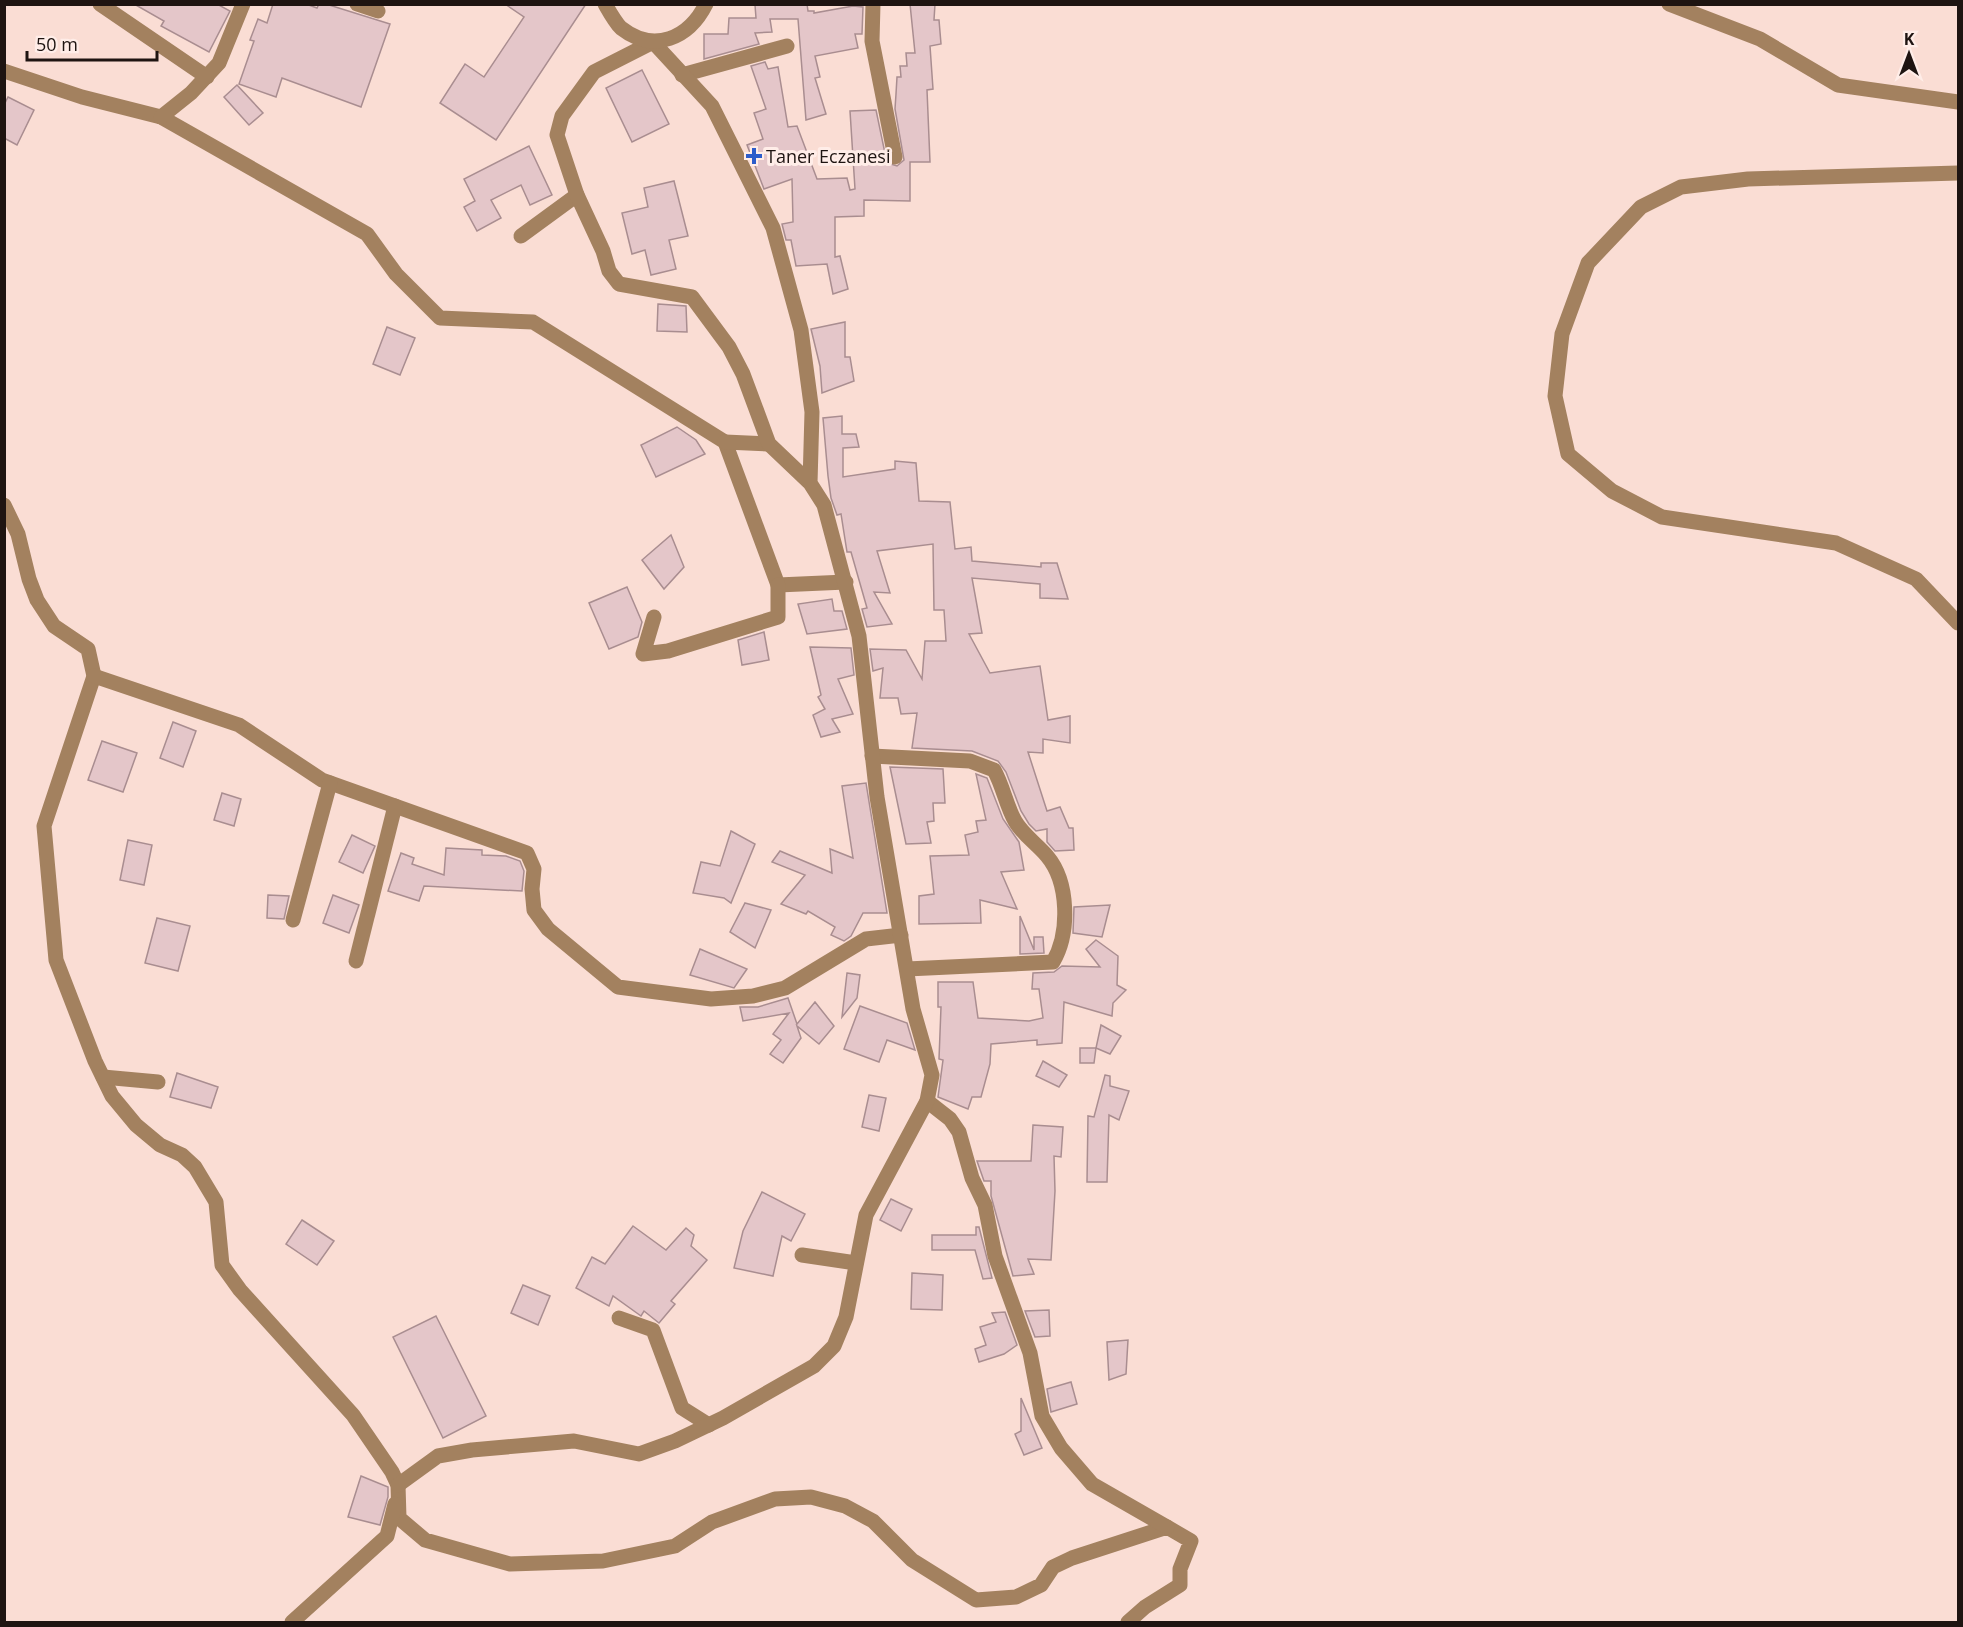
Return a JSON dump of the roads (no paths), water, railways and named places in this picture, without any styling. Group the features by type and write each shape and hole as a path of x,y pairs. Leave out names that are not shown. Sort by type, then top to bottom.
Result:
{"street":[{"path":"100,4 207,78"},
{"path":"160,117 207,78 219,63 243,4"},
{"path":"357,4 378,11"},
{"path":"605,4 621,27 653,42 712,106 774,228 801,330 812,412 810,483"},
{"path":"292,1623 387,1536 398,1491 438,1456 511,1445 574,1441 639,1454 709,1425 813,1366 834,1346 846,1317 866,1215 927,1101 932,1075 913,1009 872,756 860,636 824,505 810,483 769,444 743,374 729,347 692,297 619,284 609,271 603,251 577,195 557,135 562,116 594,72 653,42 678,36 696,23 706,4"},
{"path":"873,4 872,41 895,157"},
{"path":"1669,4 1760,39 1838,85 1959,102"},
{"path":"682,75 787,45"},
{"path":"4,71 82,97 160,117 367,234 396,274 440,318 533,322 725,442 769,444"},
{"path":"1959,173 1748,179 1681,187 1641,207 1588,263 1562,334 1555,396 1568,454 1612,491 1662,517 1836,543 1917,579 1959,623"},
{"path":"521,236 577,195"},
{"path":"654,617 643,654 668,651 778,617 778,585 725,442"},
{"path":"4,505 18,534 29,579 37,600 54,626 88,649 94,676 44,826 56,960 112,1096 136,1125 160,1145 182,1155 195,1167 216,1202 222,1265 240,1290 283,1334 353,1416 398,1491 399,1518 425,1540 510,1564 603,1561 675,1546 712,1522 775,1499 811,1497 845,1506 873,1521 912,1560 976,1600 1016,1597 1041,1585 1053,1568 1072,1558 1167,1527"},
{"path":"778,585 846,582"},
{"path":"94,676 239,725 330,783 527,853 534,869 532,889 534,910 548,929 618,987 711,999 753,996 785,988 866,939 901,935"},
{"path":"872,756 970,761 994,770 1017,824 1048,856 1062,883 1063,929 1053,962 907,969"},
{"path":"293,920 330,783"},
{"path":"356,961 395,806"},
{"path":"103,1077 158,1082"},
{"path":"927,1101 950,1119 959,1132 972,1178 985,1205 995,1256 1030,1353 1034,1382 1047,1424 1060,1448 1092,1484 1191,1541 1180,1569 1180,1585 1145,1607 1128,1623"},
{"path":"802,1255 856,1263"},
{"path":"619,1318 653,1330 682,1408 709,1425"}],"place":[{"name":"Taner Eczanesi","path":"754,156"}]}
